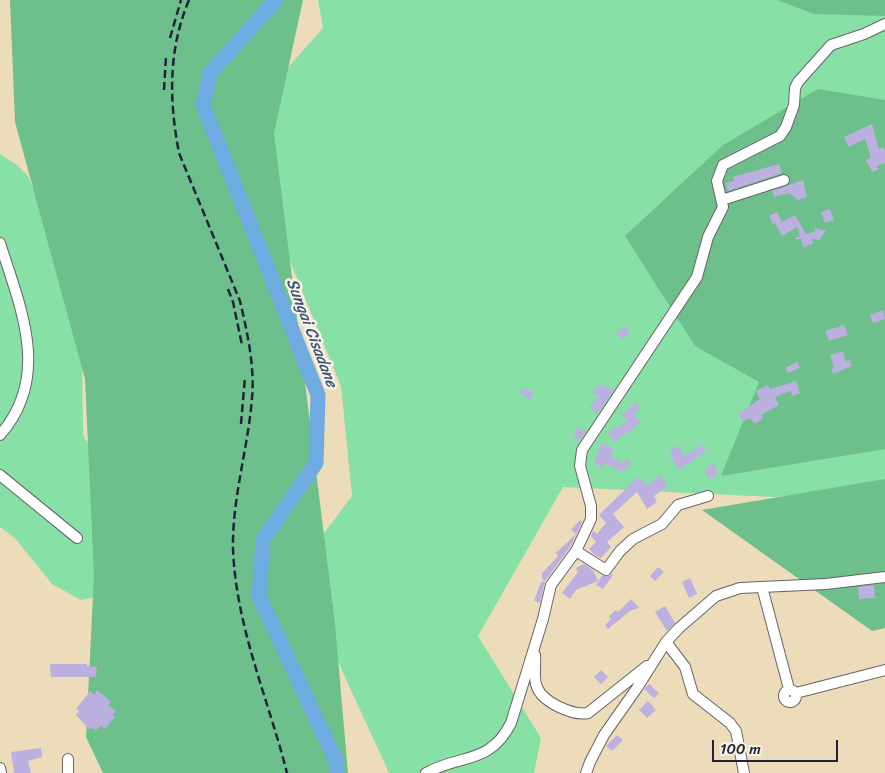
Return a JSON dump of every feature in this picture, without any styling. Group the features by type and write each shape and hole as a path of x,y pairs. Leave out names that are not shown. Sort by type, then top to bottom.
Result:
{"street":[{"path":"426,773 437,766 480,756 507,731 534,648 551,585 576,551 589,527 591,513 580,466 582,450 697,277 708,236 723,207 717,181 722,166 780,136 794,105 795,88 798,82 828,48 885,24"},
{"path":"722,200 784,180"},
{"path":"0,243 23,318 28,364 22,399 14,416 0,435"},
{"path":"0,474 77,538"},
{"path":"576,551 606,570 632,539 662,524 678,505 708,496"},
{"path":"586,773 604,735 638,688 651,662 679,628 716,596 728,590 826,584 885,577"},
{"path":"762,587 792,691 885,670"},
{"path":"666,642 685,667 693,694 730,723 736,730 744,773"},
{"path":"534,648 536,686 540,693 545,698 582,714 588,713 602,703 651,662"},
{"path":"68,758 68,773"},
{"path":"0,768 1,773"}],"green space":[{"path":"10,0 303,0 274,133 335,624 348,773 103,773 86,737 94,575 85,379 15,122"},
{"path":"318,0 885,0 885,489 773,497 563,487 478,636 541,738 534,773 389,773 296,570 352,496 341,386 266,203 261,98 323,28"},
{"path":"777,0 885,0 885,16 814,14"},
{"path":"818,89 885,100 885,449 721,476 759,382 695,346 625,236 723,145"},
{"path":"0,154 17,165 28,176 73,287 82,343 83,435 109,481 101,596 81,600 52,584 15,538 0,527"},
{"path":"885,479 885,628 872,631 702,510"}],"building":[{"path":"872,124 879,149 883,147 885,151 885,163 877,166 879,169 872,172 866,160 871,157 865,139 849,147 844,137"},
{"path":"779,164 782,173 728,191 726,183 734,181 733,177"},
{"path":"803,180 807,197 798,200 789,193 774,197 772,191"},
{"path":"830,209 834,220 825,223 821,212"},
{"path":"777,212 782,222 795,215 806,234 815,231 815,228 826,231 819,240 812,239 813,244 803,247 801,239 794,239 800,236 797,227 782,236 775,223 773,224 769,216"},
{"path":"883,310 885,319 873,323 870,315"},
{"path":"844,325 848,335 829,341 825,331"},
{"path":"624,326 630,332 622,339 616,333"},
{"path":"843,351 846,362 849,360 852,366 833,374 831,369 834,368 830,355"},
{"path":"797,362 800,368 788,373 785,368"},
{"path":"796,381 800,393 792,396 791,391 775,397 779,405 761,415 763,418 755,424 750,418 743,422 738,414 760,399 756,391 768,385 770,389"},
{"path":"600,384 614,390 597,414 589,407 599,396 592,393"},
{"path":"526,388 534,394 529,400 519,392"},
{"path":"635,402 641,408 634,414 640,423 614,442 608,432 628,421 622,415"},
{"path":"578,427 586,431 580,441 573,437"},
{"path":"601,443 614,449 610,456 623,463 627,458 631,464 622,472 605,463 603,468 594,463"},
{"path":"678,445 684,456 702,445 706,452 678,470 669,452"},
{"path":"714,463 718,475 708,479 705,469"},
{"path":"660,475 668,486 654,496 657,502 647,509 637,492 613,514 624,527 607,542 611,547 601,558 595,555 589,549 596,542 591,536 593,531 597,534 606,523 599,515 638,477 646,485"},
{"path":"580,520 582,522 570,547 545,581 542,579 542,573 558,556 556,553 576,534 571,530"},
{"path":"584,564 593,570 598,581 576,590 570,599 562,593 578,572 576,568"},
{"path":"658,567 664,572 655,581 650,576"},
{"path":"612,574 603,589 596,585 602,576"},
{"path":"690,578 697,594 689,598 682,582"},
{"path":"545,581 540,603 534,601 541,582"},
{"path":"874,585 875,598 859,599 858,587"},
{"path":"631,599 639,608 630,611 608,629 605,625 611,619 609,616 616,610 618,612"},
{"path":"665,606 675,623 667,631 655,612"},
{"path":"50,664 87,664 87,666 97,667 96,677 51,677"},
{"path":"601,670 608,677 601,684 594,677"},
{"path":"649,684 659,693 654,698 644,689"},
{"path":"97,690 111,702 108,705 116,711 113,714 114,718 105,729 101,726 96,730 89,729 76,715 79,711 76,709 90,691 94,695"},
{"path":"648,701 656,710 647,718 639,710"},
{"path":"617,735 623,740 612,751 606,746"},
{"path":"41,748 42,757 28,761 31,773 14,773 11,752"}],"waterway":[{"name":"Sungai Cisadane","path":"276,0 210,73 203,105 318,395 316,463 263,540 259,596 336,761 337,773"}],"railway":[{"path":"170,38 181,0"},
{"path":"189,0 182,19 174,57 172,76 173,114 179,153 240,301 248,337 253,386 233,530 235,578 246,634 287,773"},
{"path":"164,90 166,56"},
{"path":"228,289 233,302 242,345"},
{"path":"241,424 245,377"}]}
